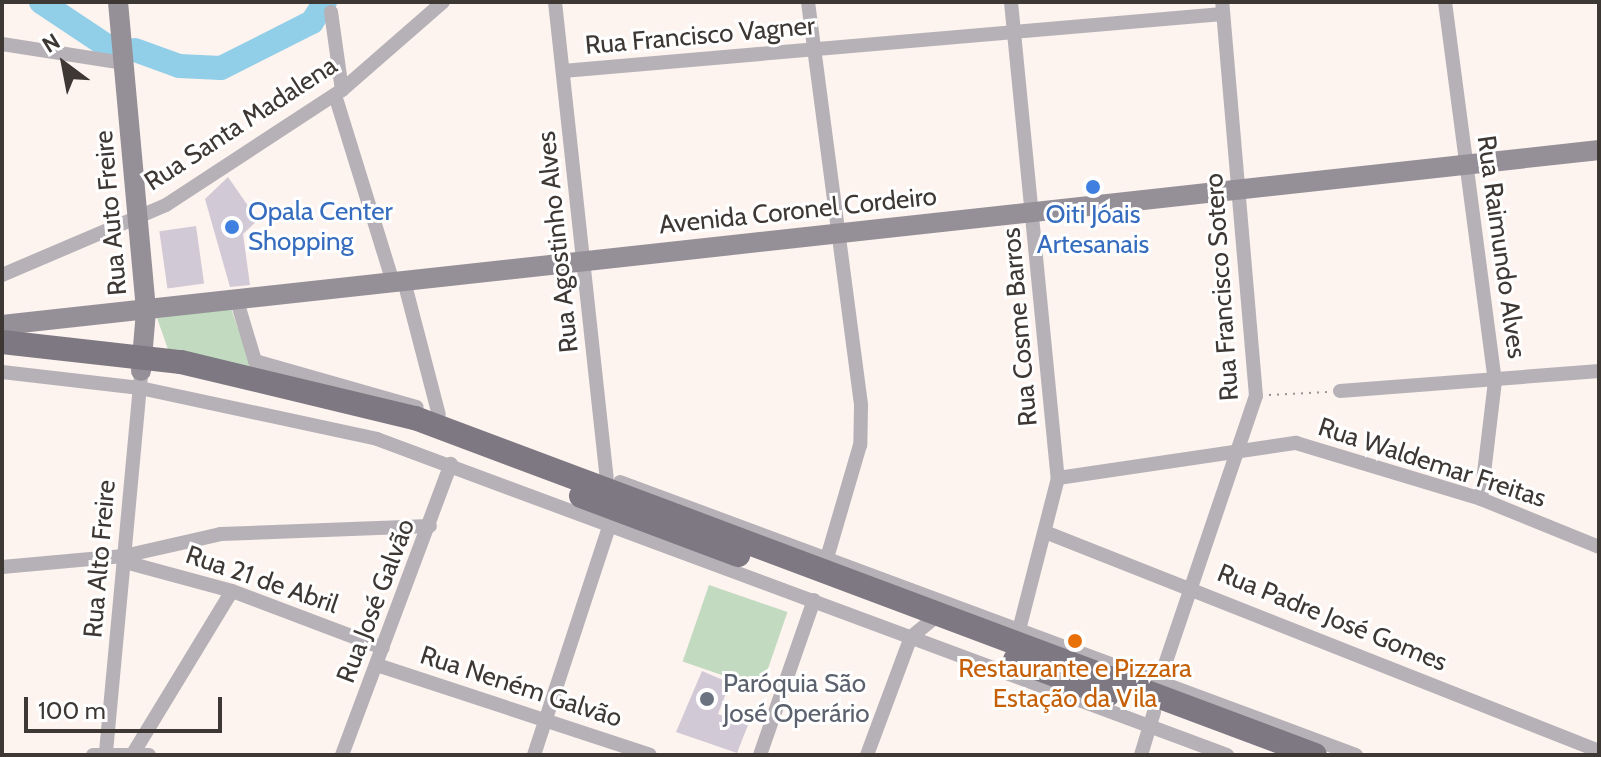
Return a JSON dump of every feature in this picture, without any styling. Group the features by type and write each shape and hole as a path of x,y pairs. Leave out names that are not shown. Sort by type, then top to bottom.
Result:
{"main road":[{"path":"2,342 141,372"},
{"path":"2,359 141,372 313,398 651,514 1154,704 1315,755"},
{"path":"651,514 826,563 932,620 1018,636 1154,704 1267,755"}],"street":[{"name":"Rua Auto Freire","path":"118,2 146,311 141,372"},
{"name":"Rua Santa Madalena","path":"2,275 166,205 339,93 443,2"},
{"name":"Rua Agostinho Alves","path":"555,2 607,477"},
{"path":"313,398 439,415 826,563 860,445 861,406 808,2"},
{"name":"Rua Cosme Barros","path":"1011,2 1058,478 1018,636"},
{"name":"Rua Raimundo Alves","path":"1445,2 1495,381 1481,499"},
{"name":"Rua Francisco Vagner","path":"563,71 1014,35 1223,8"},
{"name":"Rua Francisco Sotero","path":"1141,755 1189,587 1242,447 1256,396 1241,189 1223,8"},
{"path":"331,12 339,93 439,415"},
{"path":"2,44 123,63"},
{"name":"Avenida Coronel Cordeiro","path":"2,325 1599,150"},
{"path":"237,301 255,361 313,398 451,464 814,600 932,620 867,755"},
{"path":"1340,391 1599,371"},
{"path":"2,372 141,372"},
{"name":"Rua Alto Freire","path":"100,753 125,559 141,372"},
{"name":"Rua Waldemar Freitas","path":"1058,478 1242,447 1296,443 1481,499 1599,547"},
{"name":"Rua José Galvão","path":"342,755 451,464"},
{"path":"534,755 610,524"},
{"path":"2,567 125,559 221,534 430,526"},
{"name":"Rua Padre José Gomes","path":"1045,532 1599,751"},
{"name":"Rua 21 de Abril","path":"125,559 232,591 383,648"},
{"path":"100,753 141,754 232,591"},
{"path":"760,755 814,600"},
{"name":"Rua Neném Galvão","path":"377,665 650,755"},
{"path":"1154,704 1354,755"},
{"path":"1154,704 1227,755"}],"path":[{"path":"1256,396 1340,391"}],"green space":[{"path":"231,308 250,364 292,375 170,355 157,318"},
{"path":"709,585 787,612 761,689 683,662"}],"building":[{"name":"Opala Center Shopping","path":"228,177 258,220 243,234 250,285 230,287 205,199"},
{"path":"196,226 204,283 167,289 159,231"},
{"name":"Paróquia São José Operário","path":"702,671 730,683 718,714 748,725 737,753 676,732"}],"waterway":[{"path":"41,2 110,48"},
{"path":"135,50 179,66 221,68 312,22 325,2"}],"place":[{"name":"Oiti Jóais Artesanais","path":"1093,187"},
{"name":"Opala Center Shopping","path":"232,227"},
{"name":"Restaurante e Pizzara Estação da Vila","path":"1075,641"},
{"name":"Paróquia São José Operário","path":"707,699"}]}
